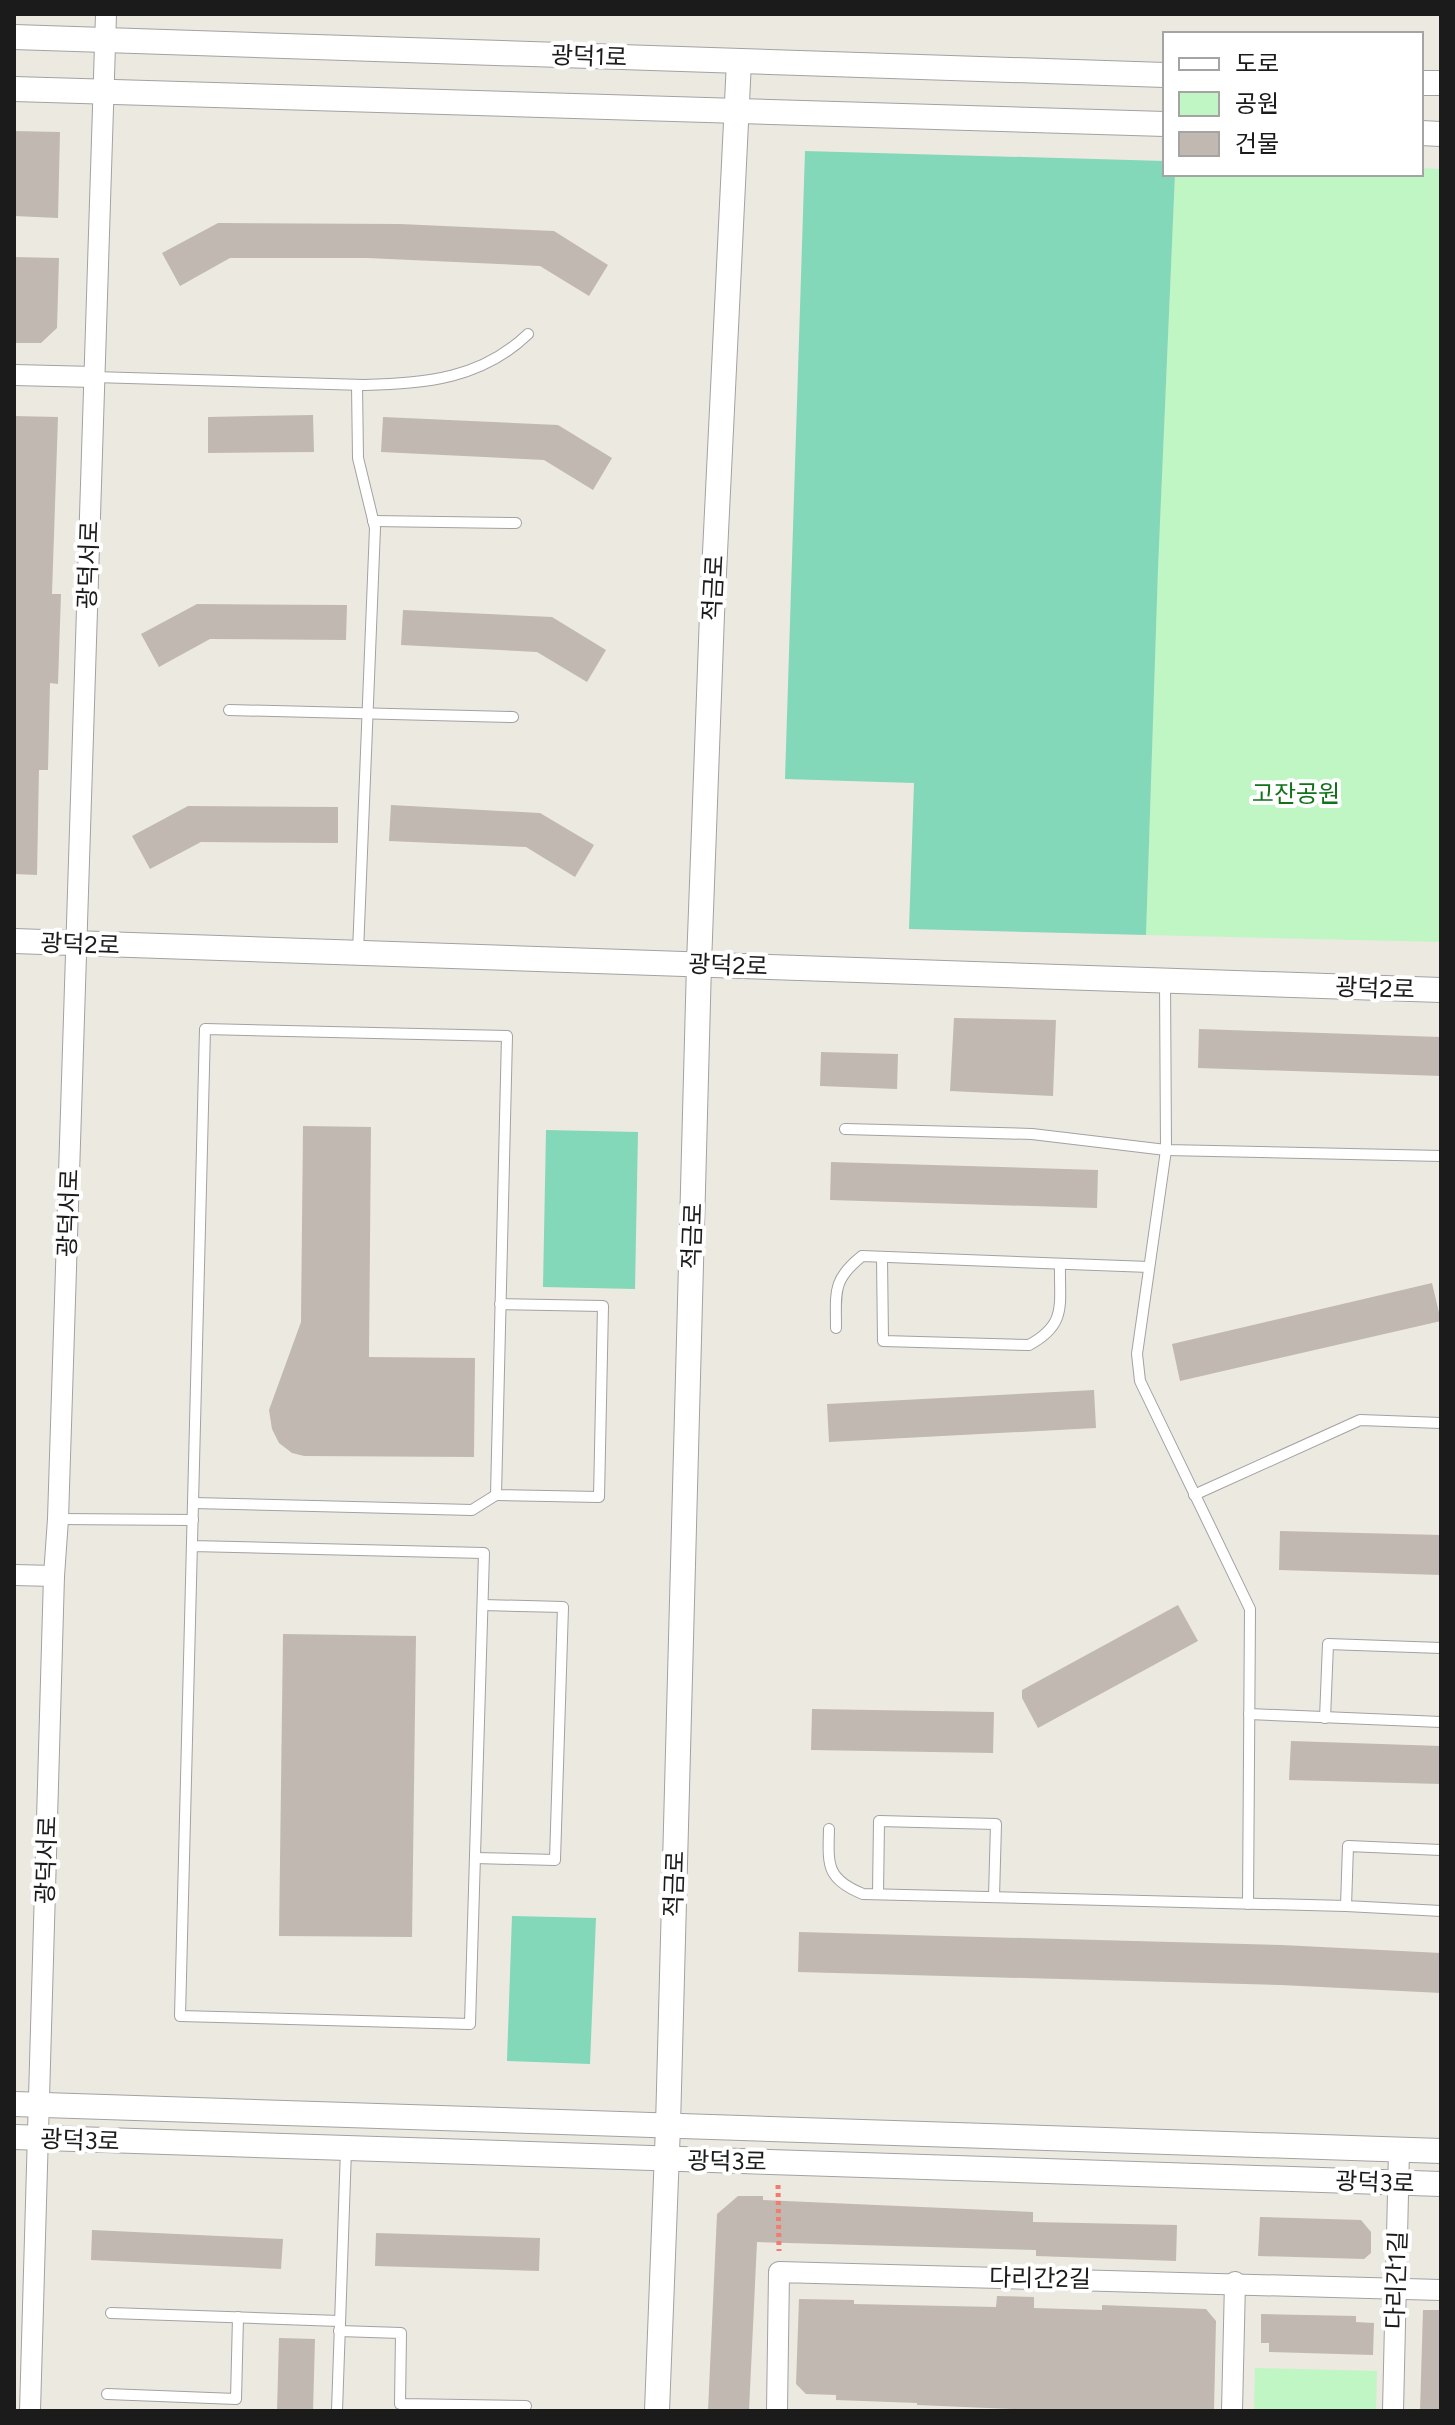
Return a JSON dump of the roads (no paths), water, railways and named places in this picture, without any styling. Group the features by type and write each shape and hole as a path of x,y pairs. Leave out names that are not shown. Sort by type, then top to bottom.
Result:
{"street":[{"name":"광덕서로","path":"30,2411 54,1576 106,14"},
{"name":"광덕1로","path":"14,37 1163,75"},
{"name":"적금로","path":"657,2411 668,2126 699,964 712,614 739,61"},
{"name":"광덕1로","path":"14,89 1163,124"},
{"path":"14,375 94,377"},
{"name":"광덕2로","path":"14,941 1441,990"},
{"path":"14,1575 54,1576"},
{"name":"광덕3로","path":"14,2104 1441,2151"},
{"name":"광덕3로","path":"14,2137 1441,2184"},
{"name":"다리간1길","path":"1393,2411 1399,2150"},
{"name":"다리간2길","path":"777,2411 779,2272 1441,2290"},
{"path":"1232,2411 1235,2282"}],"lane":[{"path":"94,377 357,385 407,383 468,372 508,353 528,334"},
{"path":"357,385 358,458 373,521 358,953"},
{"path":"373,521 516,523"},
{"path":"229,710 513,717"},
{"path":"1165,981 1166,1150 1137,1354 1140,1381 1250,1609 1248,1904"},
{"path":"192,1546 484,1553 470,2024 180,2016 205,1029 507,1036 496,1495"},
{"path":"845,1129 1032,1134 1166,1150 1441,1156"},
{"path":"836,1328 837,1283 862,1256 1149,1267"},
{"path":"882,1257 883,1341 1029,1345 1045,1336 1059,1320 1060,1264"},
{"path":"193,1503 472,1510 496,1495 599,1497 603,1306 500,1304"},
{"path":"1194,1495 1360,1420 1441,1423"},
{"path":"58,1519 193,1520"},
{"path":"475,1858 555,1860 562,1639 563,1607 483,1605"},
{"path":"1325,1718 1328,1644 1441,1648"},
{"path":"1249,1714 1441,1722"},
{"path":"878,1894 879,1821 996,1824 994,1897"},
{"path":"829,1829 828,1858 833,1875 844,1886 863,1894 1441,1911"},
{"path":"1346,1906 1348,1846 1441,1850"},
{"path":"337,2411 346,2148"},
{"path":"111,2313 238,2317 401,2333 400,2404 526,2406"},
{"path":"107,2394 236,2399 238,2317"}],"park label":[{"name":"고잔공원","path":"1296,793"}]}
